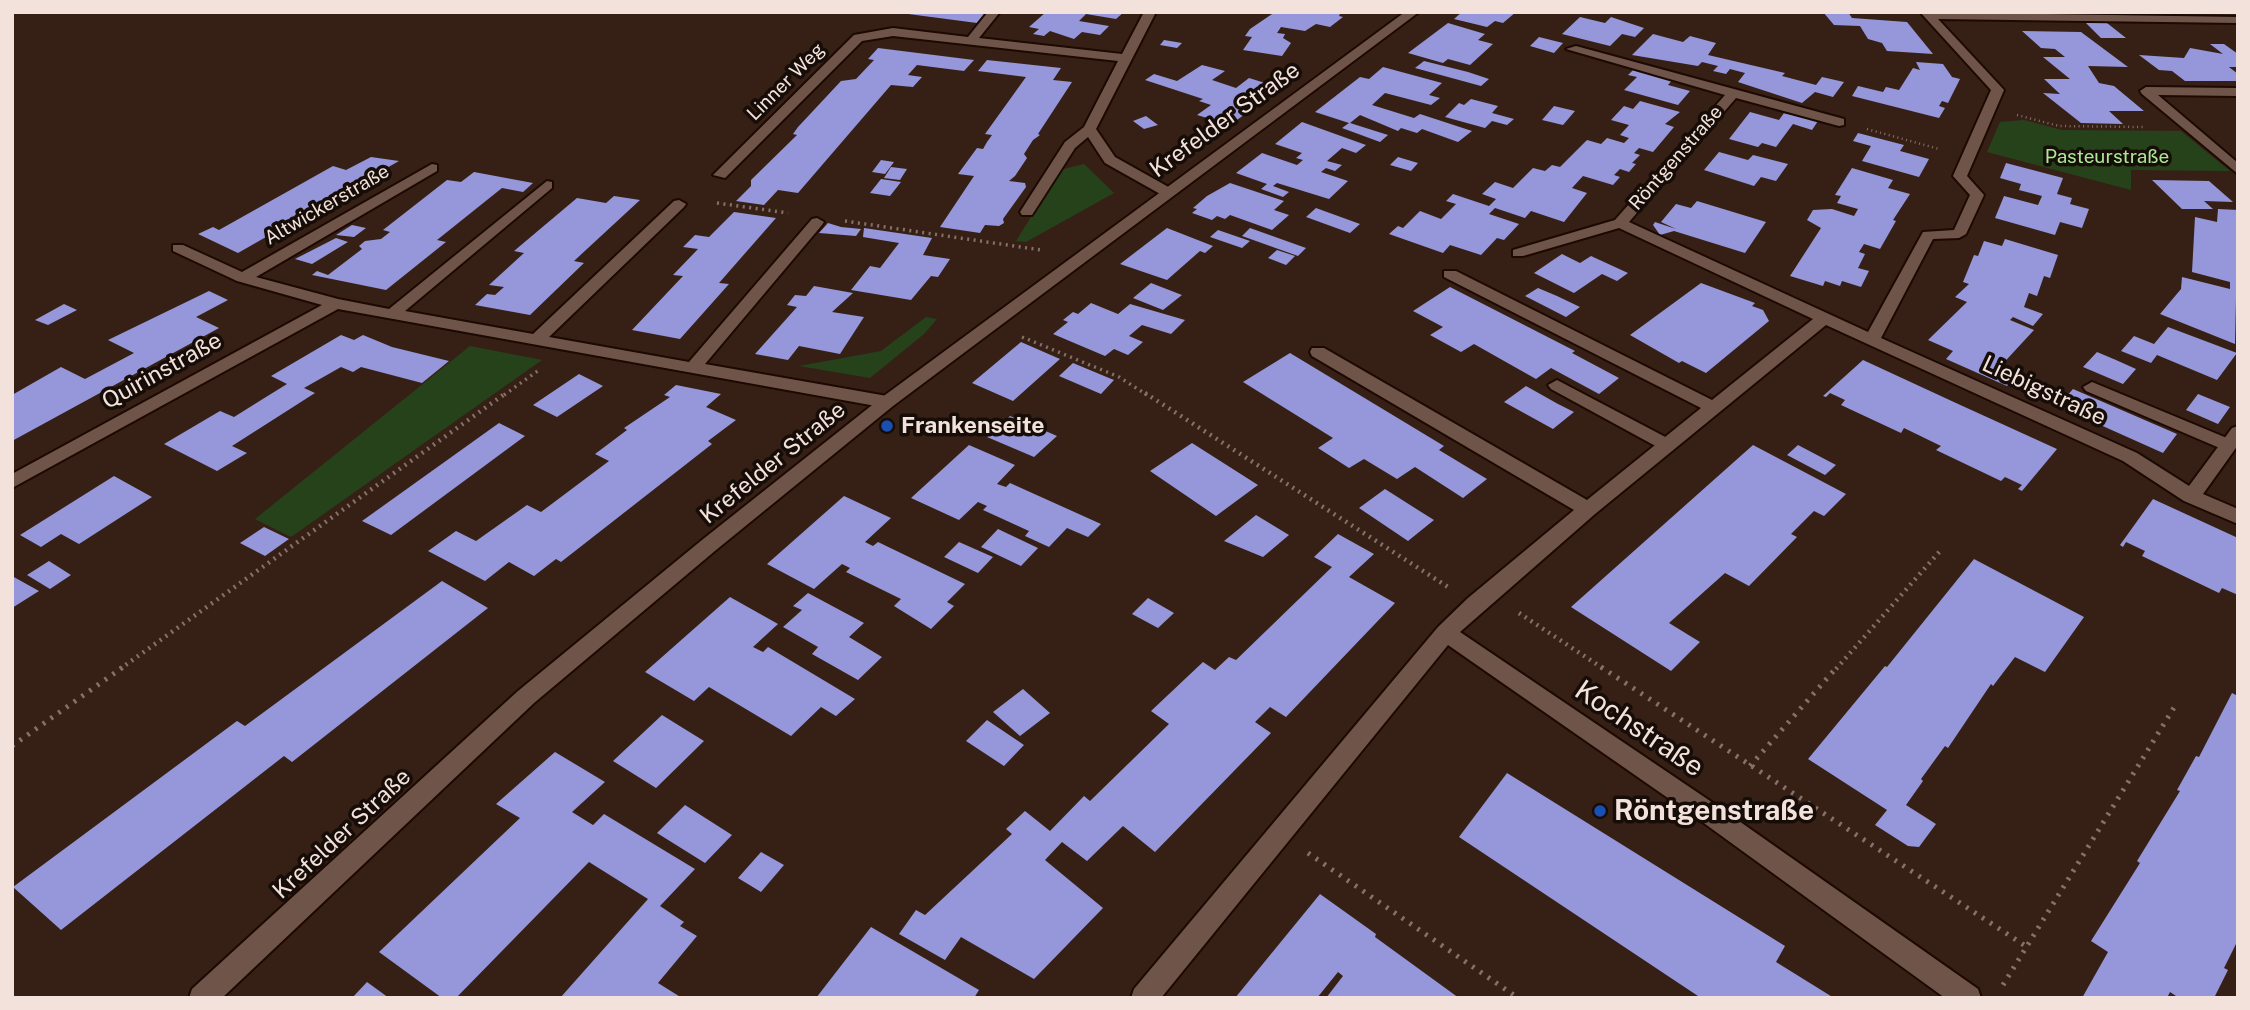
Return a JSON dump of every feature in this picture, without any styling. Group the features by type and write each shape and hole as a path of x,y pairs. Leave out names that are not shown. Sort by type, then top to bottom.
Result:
{"street":[{"path":"971,41 995,12"},
{"path":"1027,212 1070,145 1089,129 1150,12"},
{"name":"Krefelder Straße","path":"202,998 526,697 887,402 1413,12"},
{"path":"1928,14 2238,20"},
{"path":"1872,340 1928,234 1959,233 1978,195 1960,176 1967,156 1993,108 1998,90 1928,14"},
{"name":"Linner Weg","path":"720,175 858,38 893,32 1126,58"},
{"name":"Röntgenstraße","path":"1572,49 1839,122"},
{"path":"2238,92 2146,91 2238,170"},
{"name":"Röntgenstraße","path":"1518,253 1620,223 1733,93"},
{"path":"1089,129 1110,160 1167,192"},
{"name":"Altwickerstraße","path":"243,278 432,168"},
{"path":"391,314 547,185"},
{"path":"535,341 679,204"},
{"path":"692,369 817,222"},
{"name":"Röntgenstraße","path":"1620,223 1872,340"},
{"path":"178,248 243,278 336,304 887,402"},
{"path":"1450,274 1714,408"},
{"name":"Quirinstraße","path":"12,482 336,304"},
{"path":"1144,998 1446,633 1588,509 1824,318"},
{"name":"Liebigstraße","path":"1872,340 2130,457 2191,496 2238,517"},
{"path":"1318,352 1588,509"},
{"path":"1557,385 1667,445"},
{"path":"2092,387 2233,438 2191,496"},
{"name":"Kochstraße","path":"1446,633 1710,814 1968,998"}],"path":[{"path":"1993,108 2059,126 2191,128"},
{"path":"1839,122 1967,156"},
{"path":"705,201 795,214"},
{"path":"835,219 1081,256"},
{"path":"1041,345 1119,377 1750,766 2027,947"},
{"path":"12,746 570,347"},
{"path":"1750,766 1940,551"},
{"path":"2001,988 2175,706"},
{"path":"1278,833 1518,998"}],"green space":[{"name":"Pasteurstraße","path":"2024,120 2062,130 2181,131 2230,171 2131,170 2131,190 1987,152 2000,122"},
{"path":"1084,164 1114,193 1026,242 1016,241 1060,170"},
{"path":"926,317 937,319 924,334 870,378 799,366 881,351"},
{"path":"470,346 542,360 291,537 255,519"}],"building":[{"path":"893,12 983,12 985,13 977,23"},
{"path":"1046,12 1124,12 1116,19 1086,14 1079,21 1109,26 1100,35 1082,32 1074,39 1050,31 1044,36 1033,34 1039,29 1029,27"},
{"path":"1275,12 1341,12 1339,16 1343,17 1330,27 1316,24 1305,31 1281,27 1277,33 1285,34 1283,38 1291,43 1282,56 1243,50 1252,37 1245,36 1250,29"},
{"path":"1462,12 1516,12 1503,23 1495,21 1487,27 1454,19"},
{"path":"1823,12 1848,12 1852,18 1907,22 1933,54 1887,51 1882,43 1868,39 1860,26 1834,25"},
{"path":"1580,17 1605,23 1611,17 1644,28 1635,37 1622,34 1610,46 1562,34"},
{"path":"1448,23 1485,34 1478,40 1493,44 1470,65 1448,59 1443,63 1408,53"},
{"path":"2086,23 2107,23 2126,38 2101,38"},
{"path":"2022,31 2081,32 2128,67 2088,66 2099,83 2114,86 2144,111 2109,111 2123,124 2081,123 2043,93 2060,94 2044,79 2070,79 2043,57 2065,57 2055,49 2041,48"},
{"path":"1653,34 1683,42 1690,36 1716,43 1708,55 1785,73 1782,76 1816,85 1822,77 1844,82 1833,97 1815,92 1802,103 1738,82 1745,73 1730,69 1726,74 1713,71 1718,66 1702,62 1698,66 1632,55"},
{"path":"1539,37 1563,43 1554,53 1530,46"},
{"path":"1164,40 1182,43 1177,48 1160,45"},
{"path":"2210,44 2224,44 2238,54 2238,67 2229,67 2238,74 2238,81 2185,81 2172,71 2159,70 2139,55 2184,58 2190,48 2223,54"},
{"path":"878,48 974,60 964,71 917,65 908,75 922,77 913,87 891,85 798,193 778,190 764,205 736,201 751,186 751,180 797,135 793,134 798,127 841,81 856,79 874,60 868,59"},
{"path":"987,60 1061,68 1053,80 1072,82 1038,134 1040,135 1033,140 1024,154 1027,158 1009,181 1025,183 1026,187 1003,219 1004,223 999,226 985,225 980,233 940,227 974,176 958,174 977,148 983,149 992,135 985,134 1026,77 978,71"},
{"path":"1424,61 1489,79 1481,86 1415,68"},
{"path":"1916,62 1943,64 1952,77 1960,79 1948,103 1942,101 1939,106 1945,108 1939,118 1852,96 1858,86 1883,92 1886,87 1899,90 1913,68 1920,70"},
{"path":"1202,65 1225,71 1212,80 1236,88 1249,78 1281,88 1230,125 1197,115 1211,105 1199,101 1203,99 1145,80 1154,74 1177,81"},
{"path":"1383,67 1442,83 1429,95 1440,98 1431,105 1385,93 1372,105 1414,118 1420,114 1472,131 1458,142 1422,129 1417,133 1401,128 1398,131 1360,115 1350,123 1388,135 1380,142 1342,128 1349,123 1315,112 1360,77 1369,79"},
{"path":"1634,69 1673,79 1668,85 1690,91 1678,105 1624,90 1637,77 1628,75"},
{"path":"1471,99 1498,106 1492,113 1514,119 1507,125 1492,121 1485,128 1445,117 1459,103 1464,105"},
{"path":"1640,101 1680,112 1665,124 1674,127 1653,152 1639,148 1634,153 1640,155 1632,163 1636,164 1629,172 1620,169 1614,175 1620,177 1613,185 1583,176 1572,188 1587,193 1564,222 1531,211 1525,218 1495,208 1489,214 1519,224 1504,240 1497,238 1481,255 1450,245 1443,253 1389,234 1398,226 1403,228 1420,211 1441,219 1456,204 1446,201 1453,194 1489,206 1496,199 1482,194 1495,182 1513,188 1533,168 1545,171 1552,165 1560,167 1587,140 1601,144 1607,138 1624,143 1629,138 1620,135 1629,125 1611,120 1624,106 1633,109"},
{"path":"1554,106 1575,111 1563,125 1542,120"},
{"path":"1750,112 1779,120 1784,113 1818,121 1812,130 1793,124 1776,147 1762,143 1758,147 1729,139"},
{"path":"1146,116 1158,125 1144,129 1133,121"},
{"path":"1302,122 1366,145 1356,153 1342,148 1327,161 1342,165 1335,171 1326,168 1321,172 1348,181 1329,199 1277,183 1273,186 1289,192 1283,197 1261,189 1267,184 1236,173 1262,153 1297,165 1303,160 1296,158 1302,153 1275,144"},
{"path":"1858,133 1904,145 1900,151 1929,159 1919,177 1862,161 1871,146 1853,141"},
{"path":"1719,152 1748,160 1753,155 1788,164 1776,181 1761,177 1754,186 1704,170"},
{"path":"371,157 399,161 238,253 198,234 213,227 219,230 333,166 346,170"},
{"path":"1398,157 1418,163 1411,171 1390,165"},
{"path":"881,160 894,162 885,174 872,172"},
{"path":"2006,163 2063,178 2057,194 2072,198 2070,204 2089,209 2082,228 2060,222 2055,235 1995,218 2004,196 2038,205 2042,196 2019,190 2021,184 2000,178"},
{"path":"891,167 907,169 900,180 884,178"},
{"path":"1852,168 1893,180 1888,188 1910,194 1893,220 1896,221 1880,249 1864,244 1859,252 1865,254 1858,268 1869,271 1861,287 1842,281 1840,286 1825,281 1823,286 1790,276 1821,228 1807,220 1813,210 1832,209 1854,216 1858,209 1837,203 1841,196 1835,195"},
{"path":"474,172 533,183 523,192 502,188 437,240 446,242 386,290 312,275 317,271 328,275 362,249 359,246 365,241 381,239 390,232 383,230 447,180 461,182"},
{"path":"881,179 901,182 890,196 870,193"},
{"path":"2152,180 2209,181 2233,202 2204,201 2213,209 2182,209"},
{"path":"1230,183 1284,201 1274,210 1289,215 1272,230 1230,215 1225,219 1217,216 1212,220 1192,213 1197,209 1193,208 1207,196"},
{"path":"614,196 640,200 574,261 584,263 530,315 475,305 487,294 495,295 504,287 489,285 524,253 514,251 577,198 606,203"},
{"path":"1697,201 1766,222 1745,253 1674,231 1660,235 1653,225 1655,222 1676,229 1661,222 1676,204 1691,208"},
{"path":"1316,208 1360,224 1350,233 1306,217"},
{"path":"2218,209 2238,210 2235,344 2160,314 2181,289 2182,277 2230,289 2230,282 2192,272 2195,217 2217,222"},
{"path":"734,212 776,218 719,283 729,284 680,339 632,330 683,276 673,275 698,249 683,247 695,235 709,237"},
{"path":"828,223 861,229 856,236 819,233"},
{"path":"352,225 366,228 354,237 336,235"},
{"path":"864,228 932,238 923,255 950,259 938,277 931,276 911,300 851,290 870,266 880,268 899,243 863,237"},
{"path":"1167,228 1213,246 1205,253 1200,251 1167,280 1120,264"},
{"path":"1250,228 1306,248 1298,256 1242,236"},
{"path":"1218,230 1250,241 1242,248 1210,237"},
{"path":"336,238 348,242 312,264 295,259"},
{"path":"2005,239 2058,255 2050,278 2044,276 2037,296 2029,293 2024,307 2043,314 2033,326 2013,317 2010,320 2034,330 1997,370 2014,378 2007,386 1946,359 1953,351 1928,340 1967,302 1955,297 1969,284 1963,282 1974,255 1978,256 1984,241 2002,246"},
{"path":"1277,250 1295,256 1286,265 1268,258"},
{"path":"1562,254 1580,263 1591,256 1628,273 1617,281 1602,274 1574,293 1534,273"},
{"path":"1151,283 1182,295 1163,310 1133,298"},
{"path":"1701,283 1755,303 1752,306 1763,310 1769,321 1706,373 1682,361 1679,363 1630,335"},
{"path":"814,286 853,293 832,312 864,317 840,354 799,346 788,360 755,354 797,307 787,305 795,295 806,296"},
{"path":"1450,287 1575,351 1572,353 1619,378 1599,394 1551,368 1536,379 1474,344 1461,352 1430,335 1443,327 1413,311"},
{"path":"1538,288 1580,307 1566,317 1525,296"},
{"path":"209,291 228,300 196,317 219,328 12,441 12,395 61,367 85,379 134,353 108,340"},
{"path":"1091,303 1118,314 1130,304 1185,320 1171,334 1142,325 1129,336 1143,342 1128,355 1114,349 1105,356 1053,334 1068,322 1063,320 1073,312 1078,314"},
{"path":"64,304 77,310 48,325 35,320"},
{"path":"2168,327 2237,353 2217,380 2157,355 2151,363 2121,351 2134,336 2154,344"},
{"path":"341,335 354,340 363,335 392,347 449,361 422,383 361,367 353,372 341,367 304,388 315,393 232,446 247,453 217,471 164,444 220,411 234,417 287,384 271,376"},
{"path":"1021,342 1060,359 1013,401 972,383"},
{"path":"2097,352 2136,369 2123,384 2083,367"},
{"path":"1290,353 1444,446 1439,450 1487,479 1463,498 1415,467 1397,479 1364,459 1349,468 1318,448 1333,438 1243,382"},
{"path":"1863,360 2057,449 2022,491 2018,489 2022,485 2005,477 2001,481 1936,450 1941,446 1904,428 1901,433 1841,405 1845,400 1830,393 1826,397 1823,396"},
{"path":"1073,363 1114,380 1101,394 1059,376"},
{"path":"579,374 603,386 557,417 533,405"},
{"path":"676,385 721,394 706,407 736,420 708,441 712,444 561,562 556,559 534,576 509,562 485,581 428,551 456,531 476,541 527,505 541,512 609,461 595,454 627,430 624,428 670,397 664,395"},
{"path":"1526,386 1574,412 1553,429 1504,402"},
{"path":"2073,389 2177,434 2163,453 2058,406"},
{"path":"2198,394 2230,407 2218,424 2186,410"},
{"path":"1010,416 1057,436 1034,457 987,437"},
{"path":"499,423 525,436 391,535 362,521"},
{"path":"1192,443 1258,485 1216,516 1150,471"},
{"path":"969,445 1015,465 997,484 1006,487 1010,483 1101,524 1088,537 1067,528 1049,547 1025,536 1029,531 983,510 987,506 978,502 959,520 911,498"},
{"path":"1753,445 1846,494 1824,516 1814,511 1791,534 1797,537 1749,586 1725,573 1669,623 1700,642 1671,671 1571,607"},
{"path":"1798,445 1836,465 1825,475 1787,455"},
{"path":"114,476 152,497 79,544 61,534 41,547 20,535"},
{"path":"1385,489 1434,520 1408,541 1359,508"},
{"path":"844,496 891,518 865,542 873,546 878,542 965,584 947,602 954,606 931,629 894,606 901,599 846,572 850,568 842,564 814,589 767,564"},
{"path":"2153,499 2238,538 2238,595 2222,588 2219,593 2142,556 2145,551 2126,542 2123,547 2120,545"},
{"path":"1256,515 1289,535 1263,557 1224,541"},
{"path":"264,527 289,539 265,556 240,543"},
{"path":"998,529 1038,548 1021,566 981,547"},
{"path":"1338,534 1374,554 1349,577 1395,603 1286,717 1270,707 1255,722 1271,733 1155,852 1123,826 1087,861 1062,842 1045,860 1103,908 1034,979 961,937 945,960 899,934 916,910 925,915 1012,834 1006,829 1025,811 1050,831 1084,796 1090,801 1169,724 1151,711 1203,662 1215,670 1229,657 1236,660 1332,567 1314,557"},
{"path":"959,542 993,557 978,573 944,557"},
{"path":"1974,559 2084,617 2045,672 2015,657 1993,686 1991,684 1948,748 1945,746 1921,779 1923,781 1906,805 1936,824 1919,847 1908,846 1875,825 1887,810 1808,759"},
{"path":"49,561 71,575 50,589 27,575"},
{"path":"12,576 39,591 12,608"},
{"path":"442,581 488,608 292,762 284,756 61,930 13,887 237,721 245,726"},
{"path":"808,593 864,623 849,637 882,657 858,680 812,654 818,647 783,627 802,610 793,606"},
{"path":"730,597 778,624 753,647 763,652 768,647 855,699 836,716 821,707 791,736 709,687 694,701 645,672"},
{"path":"1148,598 1174,613 1158,628 1132,614"},
{"path":"1023,689 1050,713 1020,736 993,712"},
{"path":"2232,693 2238,696 2238,940 2224,968 2228,970 2214,998 2179,998 2170,992 2167,998 2082,998 2108,952 2091,941 2140,863 2137,861 2180,791 2177,790 2196,756 2199,757"},
{"path":"662,715 704,741 656,788 613,761"},
{"path":"987,720 1024,745 1004,766 966,741"},
{"path":"555,752 605,782 572,812 593,825 604,814 695,869 660,906 684,922 680,926 697,936 658,983 682,998 560,998 648,899 589,862 456,998 442,998 379,952 520,818 496,804"},
{"path":"1507,773 1785,946 1776,962 1834,998 1701,998 1459,837"},
{"path":"685,805 732,835 705,863 657,833"},
{"path":"761,852 784,865 761,892 738,878"},
{"path":"1320,894 1459,998 1326,998 1343,976 1338,972 1317,998 1235,998"},
{"path":"871,927 979,990 974,998 816,998"},
{"path":"367,982 389,998 352,998"}],"place":[{"name":"Frankenseite","path":"887,426"},
{"name":"Röntgenstraße","path":"1600,811"}]}
